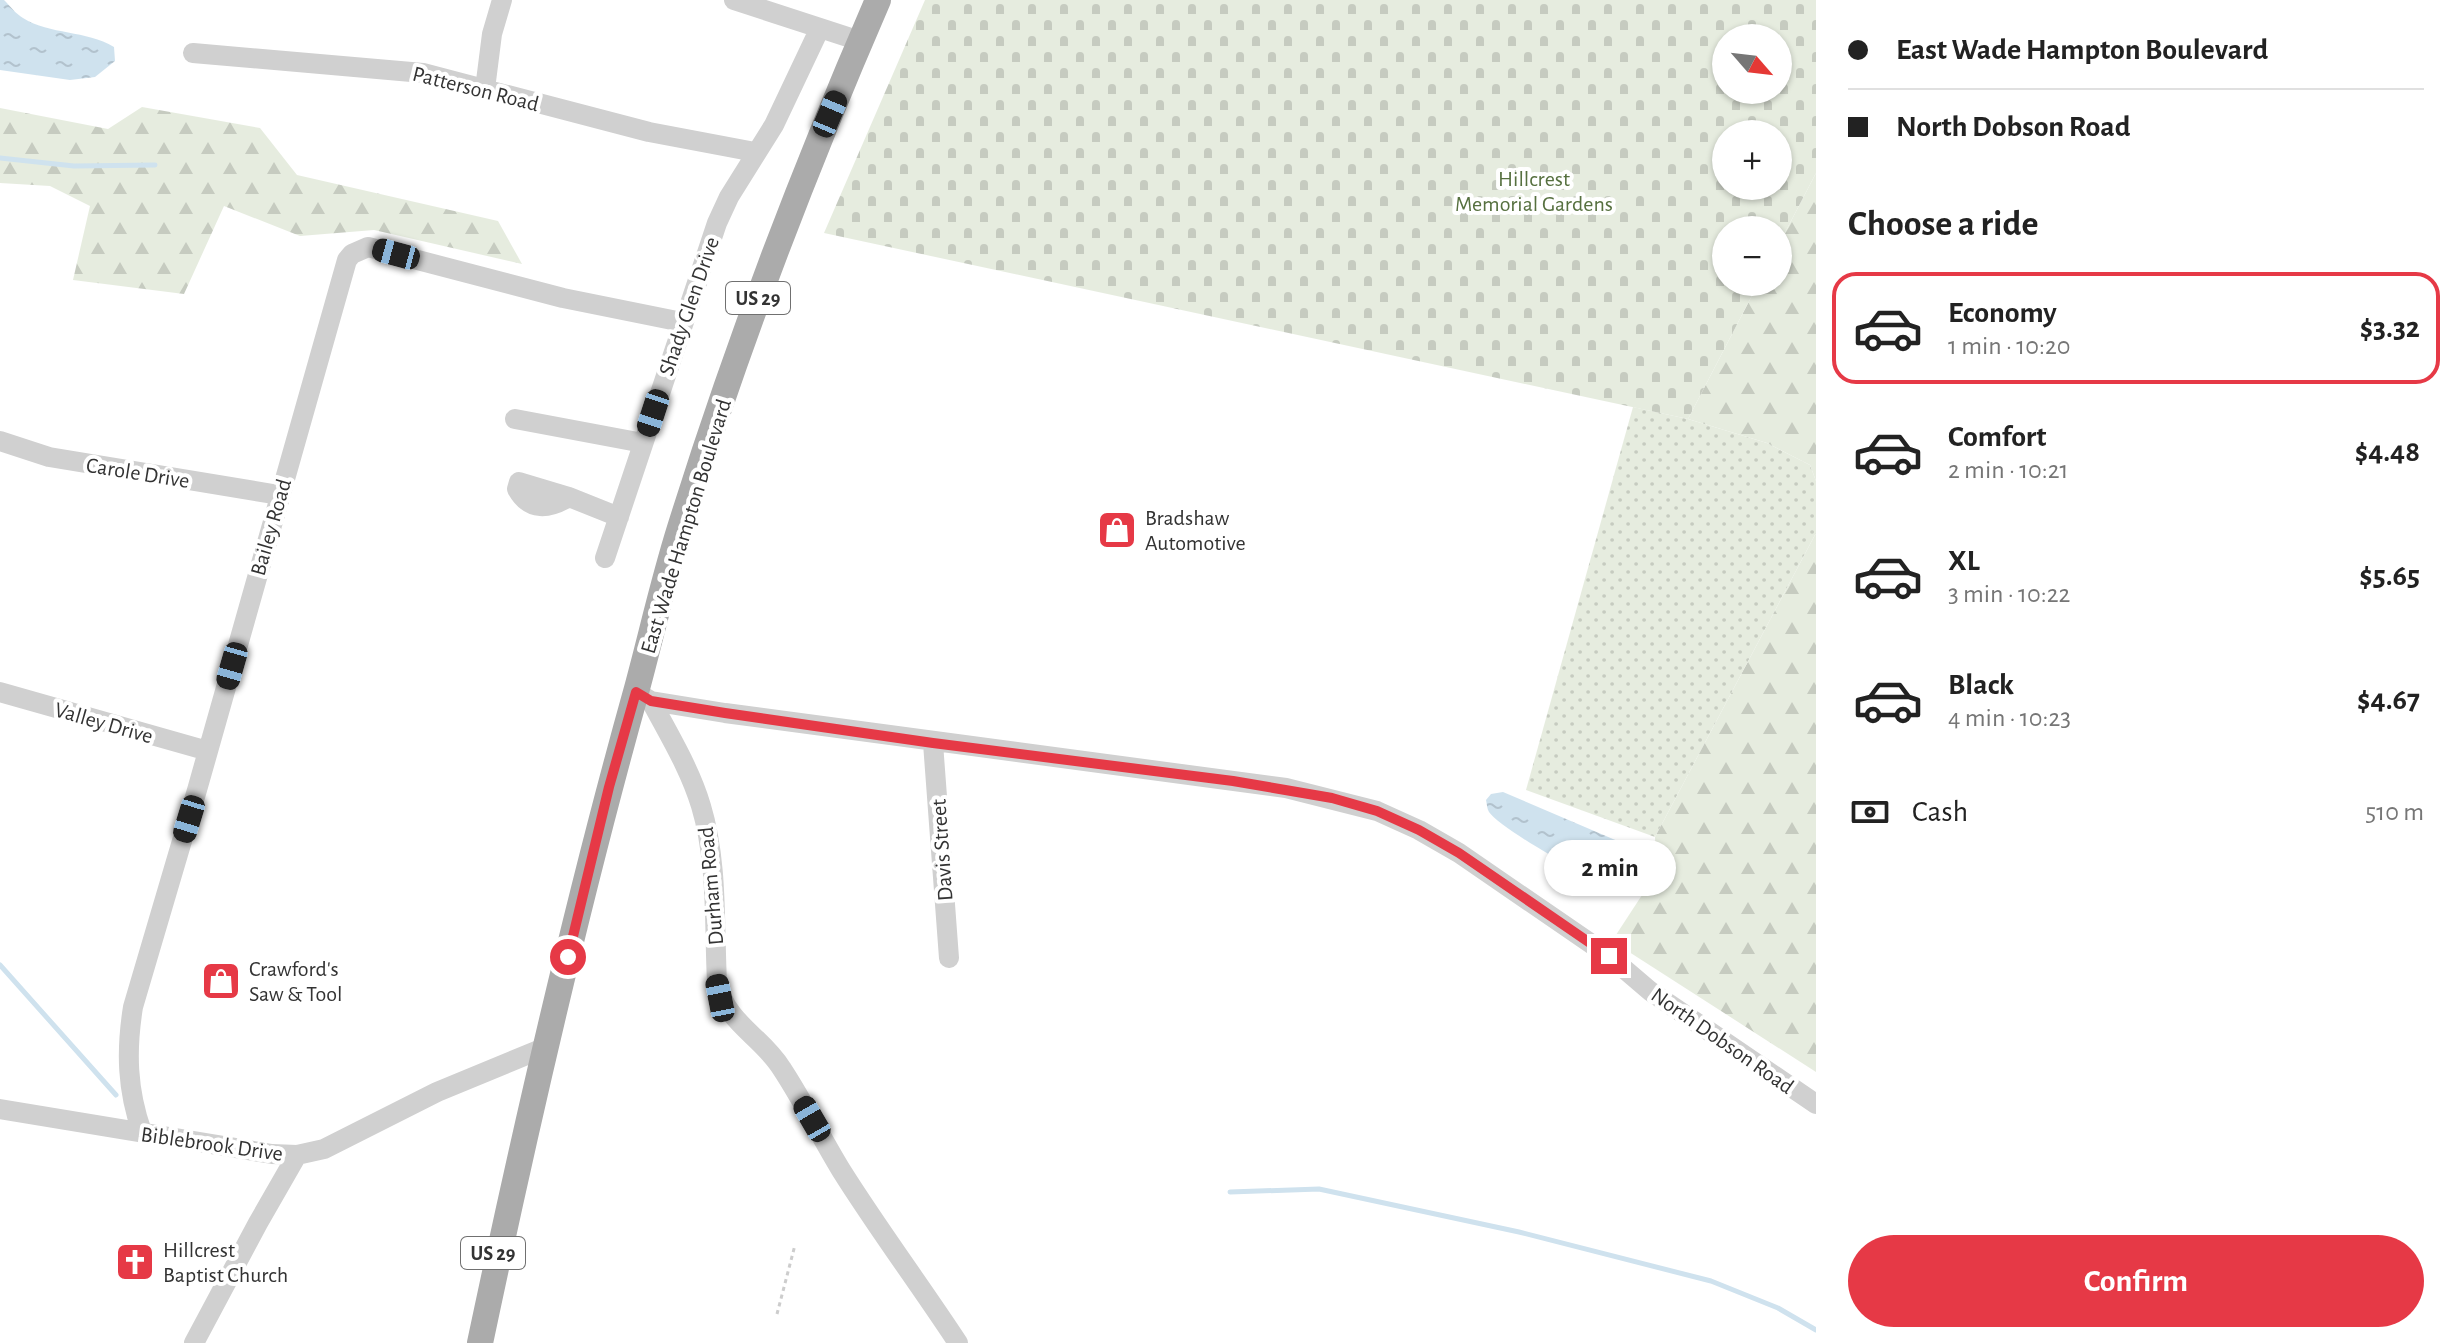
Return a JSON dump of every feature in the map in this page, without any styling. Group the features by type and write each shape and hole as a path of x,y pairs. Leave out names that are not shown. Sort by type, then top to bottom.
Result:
{"main road":[{"name":"East Wade Hampton Boulevard","path":"480,1343 518,1162 609,787 643,696 679,532 740,345 809,163 878,0"},
{"name":"East Wade Hampton Boulevard","path":"467,1343 518,1162"}],"street":[{"path":"485,89 492,34 502,0"},
{"path":"734,0 860,41"},
{"name":"Shady Glen Drive","path":"605,558 717,223 755,152 774,125 819,30"},
{"name":"Patterson Road","path":"193,53 407,71 649,132 755,152"},
{"name":"Bailey Road","path":"142,1132 132,1105 128,1069 131,1018 347,260 360,249 368,247 563,298 682,322"},
{"path":"515,419 643,443"},
{"name":"Carole Drive","path":"0,441 49,457 279,495"},
{"path":"569,497 619,517"},
{"name":"Valley Drive","path":"0,692 208,751"},
{"name":"North Dobson Road","path":"643,696 933,743 1286,788 1377,811 1419,830 1471,861 1609,956 1650,991 1816,1104"},
{"name":"Durham Road","path":"643,696 694,785 707,828 720,998 728,1013 756,1038 782,1068 841,1170 958,1343"},
{"name":"Davis Street","path":"933,743 949,958"},
{"name":"Biblebrook Drive","path":"0,1109 272,1154 297,1155 324,1149 437,1092 546,1047"},
{"path":"194,1343 297,1155"}],"path":[{"path":"777,1314 795,1245"}],"green space":[{"name":"Hillcrest Memorial Gardens","path":"925,0 1816,0 1816,173 1792,219 1792,216 1712,216 1712,296 1752,296 1688,419 824,233"},
{"path":"142,107 260,128 297,175 498,221 522,264 374,230 300,236 224,206 184,294 73,280 90,206 50,186 0,183 0,108 108,129"},
{"path":"1816,173 1816,481 1810,465 1767,443 1688,419 1752,296 1792,296 1792,219"},
{"path":"1633,407 1688,419 1767,443 1810,465 1816,481 1816,533 1655,837 1526,790"},
{"path":"1816,533 1816,1072 1612,941 1644,892 1656,867 1655,837"}],"water":[{"path":"0,0 34,23 114,47 115,61 95,77 70,80 0,70"},
{"path":"1503,792 1634,848 1640,859 1637,874 1624,885 1614,886 1587,875 1528,842 1488,811 1486,800 1491,794"}],"waterway":[{"path":"0,158 74,166 155,165"},
{"path":"0,965 116,1095"},
{"path":"1230,1192 1319,1189 1519,1232 1711,1281 1778,1308 1816,1330"}],"place":[{"name":"Bradshaw Automotive","path":"1117,530"},
{"name":"Crawford's Saw & Tool","path":"221,981"},
{"name":"Hillcrest Baptist Church","path":"135,1262"}],"route":[{"path":"568,957 609,787 636,692 651,701 725,713 1286,788 1332,798 1377,811 1419,830 1459,853 1609,956"}]}
